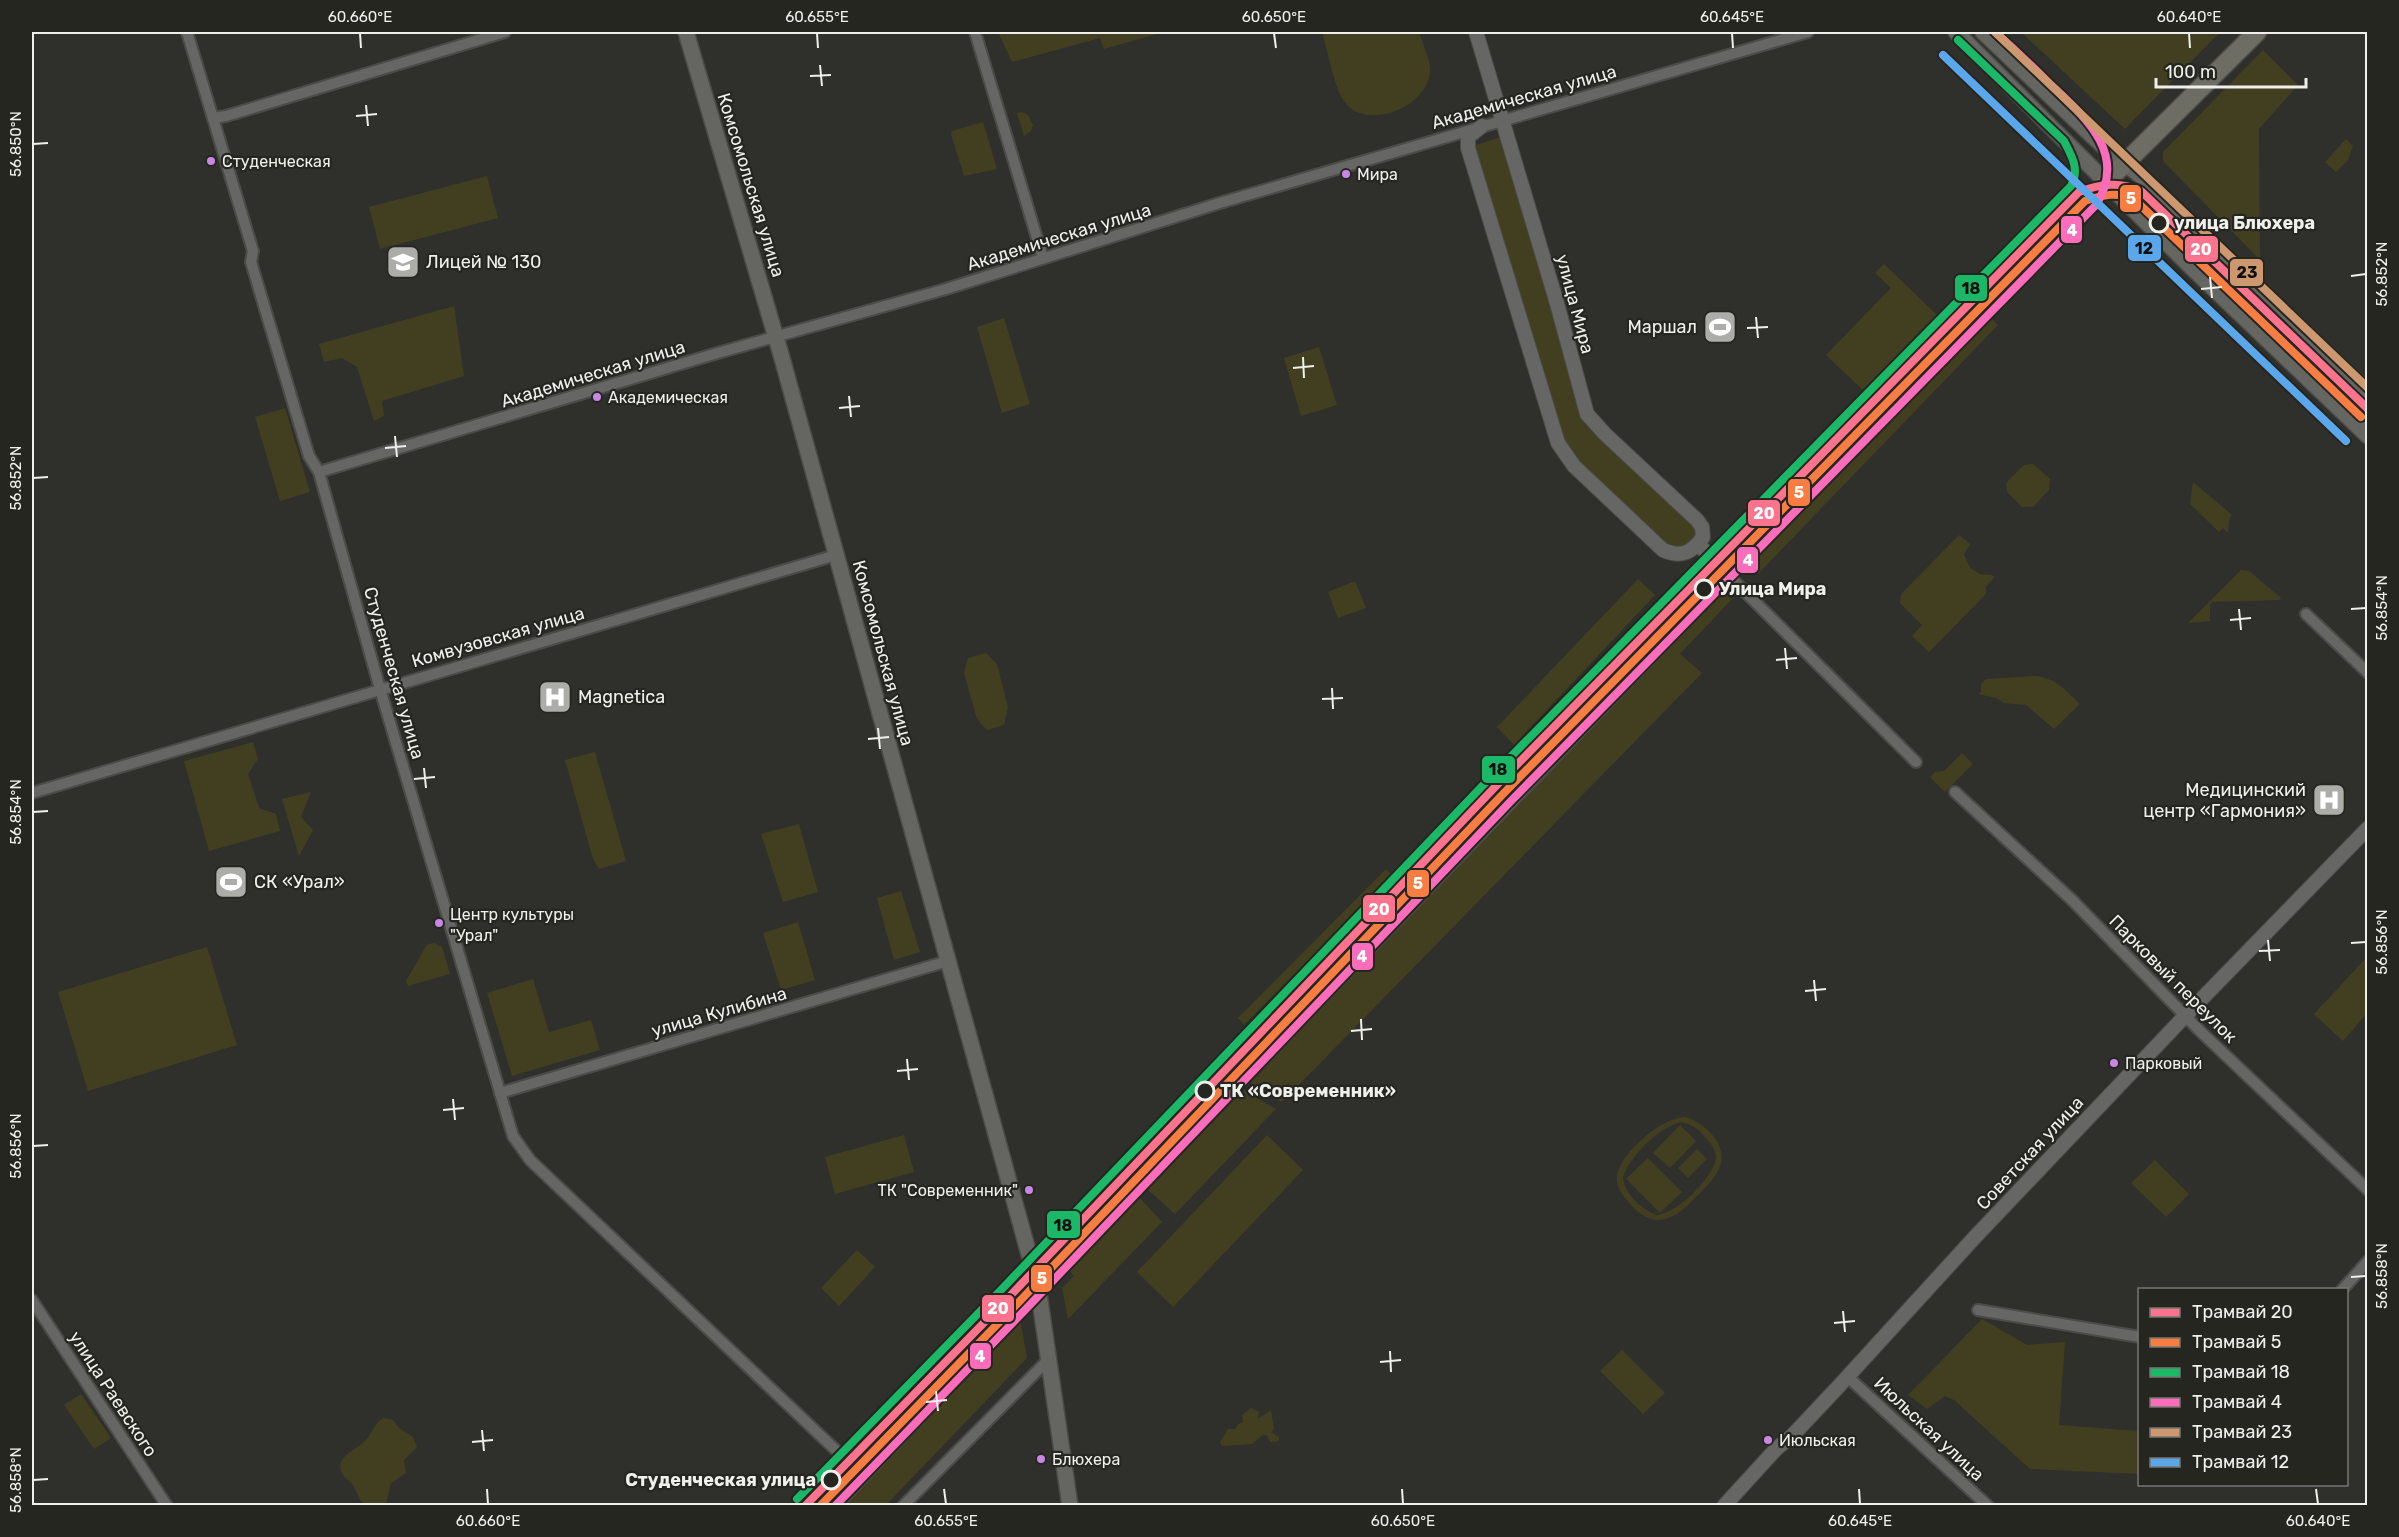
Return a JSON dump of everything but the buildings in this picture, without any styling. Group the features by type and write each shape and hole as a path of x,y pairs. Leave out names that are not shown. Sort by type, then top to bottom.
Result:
{"main road":[{"name":"Комсомольская улица","path":"686,32 776,338 1038,1287 1070,1506"},
{"path":"1956,32 2188,264 2367,436"},
{"path":"1983,32 2367,392"},
{"path":"831,1506 1038,1287 2106,182 2257,32"}],"street":[{"name":"Студенческая улица","path":"187,32 253,251 251,262 309,456 319,472 380,689 513,1136 530,1160 861,1474"},
{"path":"213,118 505,32"},
{"path":"975,32 1043,258"},
{"name":"улица Мира","path":"1476,32 1587,414 1605,434 1698,520 1702,526 1703,537 1698,544"},
{"name":"Академическая улица","path":"319,472 721,352 946,289 1503,119 1808,32"},
{"path":"1482,126 1468,138 1468,148 1558,443 1574,466 1663,550 1681,555 1691,551 1698,544 1916,762"},
{"name":"Комвузовская улица","path":"32,793 836,555"},
{"path":"2306,614 2367,673"},
{"name":"Парковый переулок","path":"1955,792 2072,900 2185,1016 2367,1190"},
{"name":"Советская улица","path":"1724,1506 1848,1377 1983,1229 2185,1016 2367,828"},
{"name":"улица Кулибина","path":"500,1093 948,961"},
{"path":"2344,1288 2367,1261"},
{"name":"улица Раевского","path":"32,1300 167,1506"},
{"path":"1978,1310 2138,1338"},
{"path":"903,1506 1048,1360"},
{"name":"Июльская улица","path":"1848,1377 1988,1506"}],"shaded area":[{"path":"998,32 1164,32 1104,49 1100,38 1012,62"},
{"path":"1322,32 1419,32 1430,67 1426,85 1418,97 1392,112 1377,115 1363,114 1351,108 1339,92"},
{"path":"2021,32 2220,32 2125,129"},
{"path":"2263,50 2298,85 2259,129 2260,260 2163,161 2163,152"},
{"path":"1022,112 1028,115 1033,125 1031,131 1024,136 1017,113"},
{"path":"983,122 997,169 964,176 952,131"},
{"path":"1507,135 1587,413 1697,520 1703,537 1672,554 1566,456 1469,152 1476,145"},
{"path":"2346,139 2353,146 2348,160 2336,172 2325,162"},
{"path":"487,176 498,218 380,249 369,207"},
{"path":"2178,221 2367,401 2367,425 2166,233"},
{"path":"1884,264 1937,315 1863,390 1826,355 1891,288 1875,273"},
{"path":"454,306 464,376 382,401 384,416 374,421 357,367 342,358 324,362 319,344"},
{"path":"1990,317 1998,325 1758,574 1749,567"},
{"path":"1004,318 1030,404 1002,413 977,327"},
{"path":"1319,347 1337,405 1301,416 1284,358"},
{"path":"285,408 310,492 280,501 255,417"},
{"path":"2033,464 2050,479 2049,490 2033,507 2022,507 2007,492 2006,483 2024,465"},
{"path":"2193,482 2232,515 2229,520 2228,533 2223,528 2219,532 2190,504"},
{"path":"1959,535 1970,544 1964,554 1970,568 1980,574 1995,577 1986,586 1986,594 1929,652 1912,636 1922,625 1900,603 1901,594"},
{"path":"2241,570 2249,571 2281,598 2280,600 2212,602 2210,621 2188,623"},
{"path":"1638,579 1655,595 1514,745 1497,727"},
{"path":"1355,581 1366,608 1338,618 1328,592"},
{"path":"1716,585 1732,599 1680,654 1702,673 1282,1102 1241,1077"},
{"path":"986,653 997,664 1008,707 1004,725 987,730 977,719 964,673 968,658"},
{"path":"2036,676 2055,682 2080,704 2054,729 2026,705 2004,703 1996,698 1978,694 1981,692 1981,684 1986,679"},
{"path":"253,742 258,759 248,774 259,808 276,814 280,831 209,851 184,761"},
{"path":"595,752 626,861 599,869 593,859 565,760"},
{"path":"1962,753 1973,764 1945,792 1930,777 1935,772 1944,771"},
{"path":"311,792 301,817 313,830 299,856 282,799"},
{"path":"799,824 818,892 783,902 761,834"},
{"path":"1386,869 1392,875 1244,1025 1238,1018"},
{"path":"901,891 920,952 894,960 877,898"},
{"path":"798,922 815,980 781,990 763,933"},
{"path":"435,943 442,947 450,974 408,986 406,981 425,948 428,944"},
{"path":"207,947 237,1045 88,1091 58,992"},
{"path":"2367,957 2367,1013 2343,1041 2314,1014"},
{"path":"533,979 549,1032 591,1020 600,1050 512,1076 487,993"},
{"path":"1233,1085 1276,1109 1175,1214 1139,1182"},
{"path":"1686,1117 1693,1120 1712,1134 1720,1148 1721,1164 1711,1182 1684,1209 1669,1218 1654,1220 1643,1216 1623,1196 1617,1177 1625,1158 1644,1138 1655,1129 1677,1118","holes":["1681,1122 1697,1129 1711,1144 1716,1154 1714,1165 1702,1184 1684,1201 1665,1213 1657,1215 1645,1209 1630,1195 1623,1177 1632,1160 1646,1144 1663,1130"]},
{"path":"1680,1125 1696,1141 1670,1168 1653,1153"},
{"path":"904,1135 914,1172 835,1194 825,1157"},
{"path":"1267,1135 1303,1170 1173,1307 1137,1272"},
{"path":"1697,1149 1707,1159 1688,1178 1678,1168"},
{"path":"1648,1158 1682,1192 1660,1213 1626,1179"},
{"path":"2155,1160 2189,1194 2166,1217 2131,1183"},
{"path":"1139,1197 1162,1222 1068,1319 1062,1288 1074,1276 1069,1270"},
{"path":"857,1250 875,1267 839,1306 821,1288"},
{"path":"1020,1318 1027,1358 886,1505 839,1506"},
{"path":"1982,1319 2027,1345 2065,1342 2059,1425 2138,1431 2138,1474 2030,1469 1954,1400 1945,1396 1927,1409 1908,1395"},
{"path":"1622,1350 1665,1393 1643,1414 1600,1371"},
{"path":"81,1394 111,1438 94,1449 64,1405"},
{"path":"1251,1408 1259,1412 1258,1419 1271,1410 1274,1429 1271,1432 1279,1437 1279,1441 1271,1442 1266,1435 1263,1435 1252,1444 1222,1446 1220,1442 1228,1429 1235,1429 1243,1422 1242,1415"},
{"path":"384,1418 393,1420 399,1428 413,1437 417,1447 404,1460 406,1473 391,1483 386,1504 365,1505 353,1485 343,1475 340,1469 341,1463 347,1454 366,1440"}],"tram line":[{"name":"4","path":"835,1506 1511,801 2096,205 2105,187 2107,169 2105,153 2099,138 2077,110 1995,32"},
{"name":"23","path":"1995,32 2368,388"},
{"name":"18","path":"797,1499 1001,1290 1489,779 2071,186 2075,169 2064,141 1958,40"},
{"name":"12","path":"1943,55 2346,441"},
{"name":"20","path":"805,1506 1009,1297 1496,786 2079,192 2110,185 2125,186 2141,191 2368,409"},
{"name":"5","path":"820,1506 1017,1304 1504,793 2085,201 2110,195 2135,200 2361,417"}],"place":[{"name":"Студенческая","path":"211,161"},
{"name":"Мира","path":"1346,174"},
{"name":"улица Блюхера","path":"2159,223"},
{"name":"Лицей № 130","path":"403,262"},
{"name":"Маршал","path":"1720,327"},
{"name":"Академическая","path":"597,397"},
{"name":"Улица Мира","path":"1704,589"},
{"name":"Magnetica","path":"555,697"},
{"name":"Медицинский центр «Гармония»","path":"2329,800"},
{"name":"СК «Урал»","path":"231,882"},
{"name":"Центр культуры \"Урал\"","path":"439,923"},
{"name":"Парковый","path":"2114,1063"},
{"name":"ТК «Современник»","path":"1205,1091"},
{"name":"ТК \"Современник\"","path":"1029,1190"},
{"name":"Июльская","path":"1768,1440"},
{"name":"Блюхера","path":"1041,1459"},
{"name":"Студенческая улица","path":"831,1480"}]}
